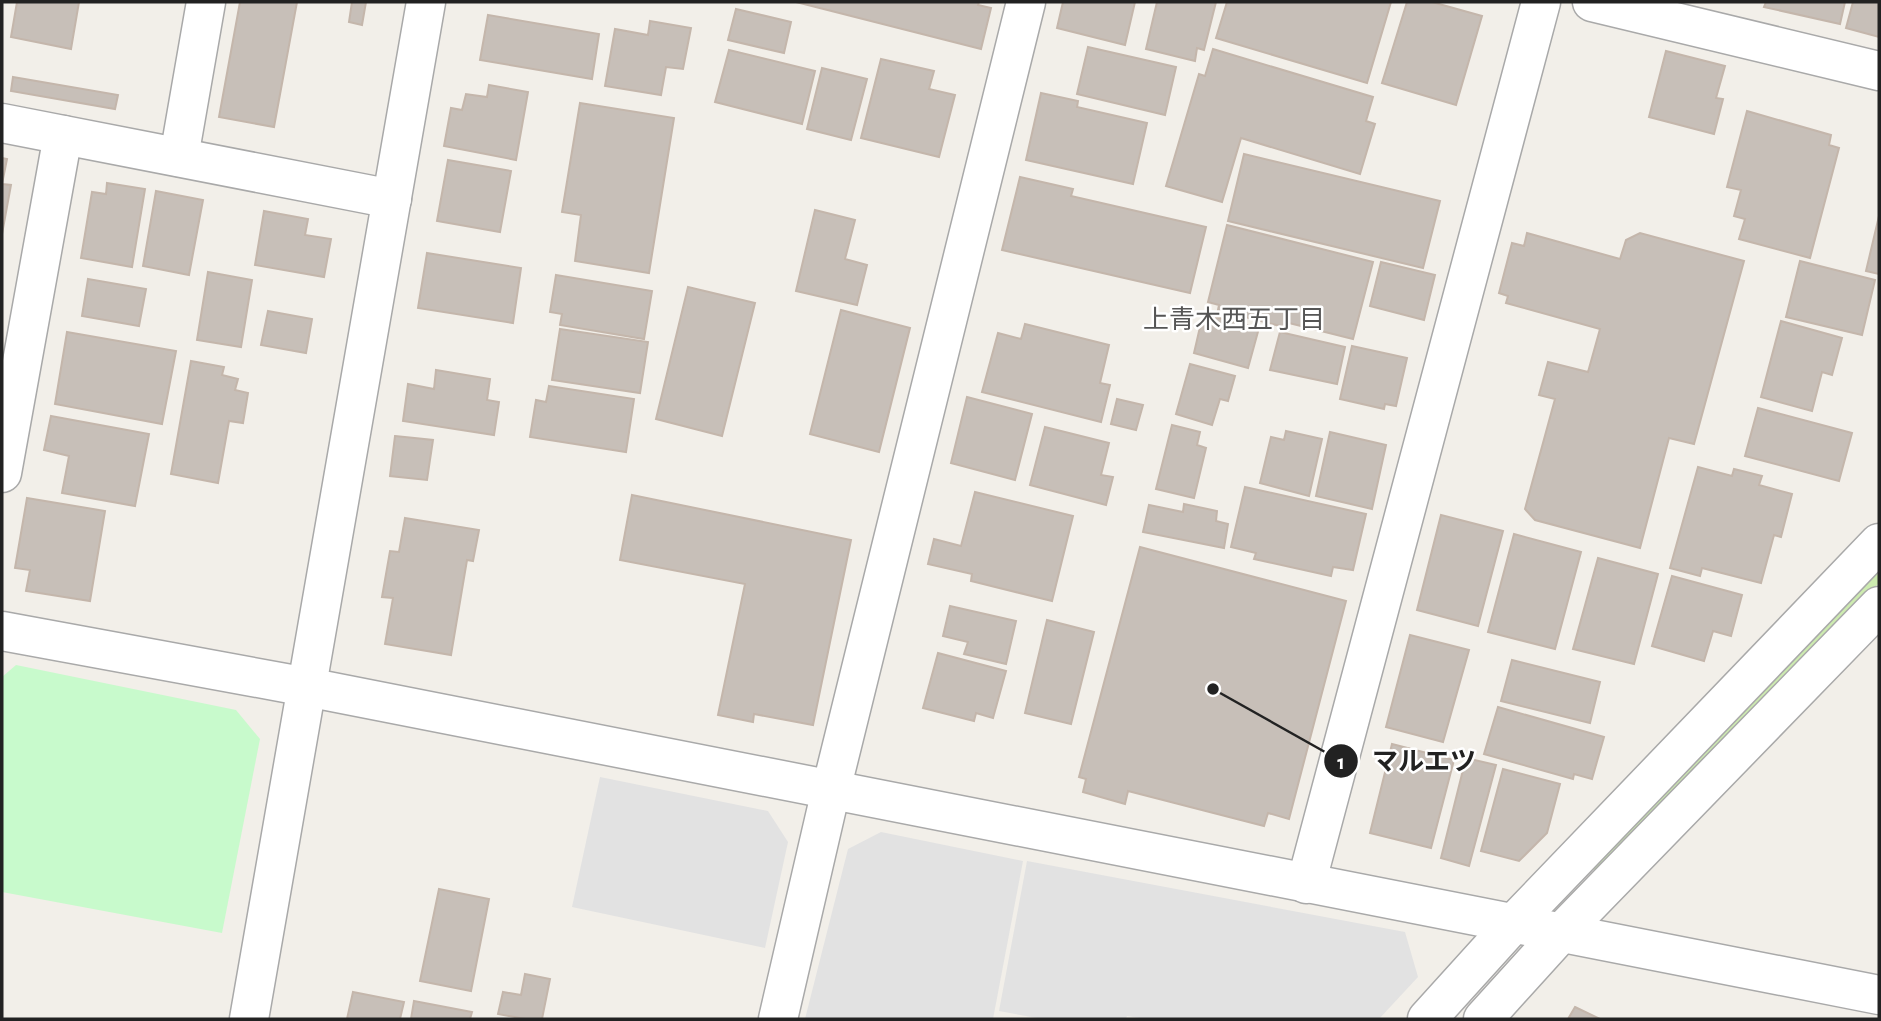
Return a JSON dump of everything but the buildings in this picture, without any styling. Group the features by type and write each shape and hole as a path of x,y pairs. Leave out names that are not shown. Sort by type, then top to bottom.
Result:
{"street":[{"path":"179,157 206,2"},
{"path":"249,1019 426,2"},
{"path":"778,1019 831,790 1026,2"},
{"path":"1306,884 1541,2"},
{"path":"1592,2 1879,71"},
{"path":"2,123 392,199"},
{"path":"2,473 63,135"},
{"path":"1427,1019 1513,924 1879,543"},
{"path":"1483,1019 1561,933 1879,606"},
{"path":"2,631 307,687 1561,933 1872,1003"}],"green space":[{"path":"1879,562 1879,583 1601,872 1591,868"},
{"path":"16,665 236,710 260,739 222,933 2,892 2,677"}],"shaded area":[{"path":"600,777 768,811 788,842 765,948 572,907"},
{"path":"881,832 1023,861 993,1019 805,1019 848,849"},
{"path":"1027,861 1405,932 1418,977 1379,1019 1146,1019 1127,1016 1126,1019 1042,1019 999,1011"}],"place":[{"name":"マルエツ","path":"1213,689"}],"district":[{"name":"上青木西五丁目","path":"1234,320"}]}
